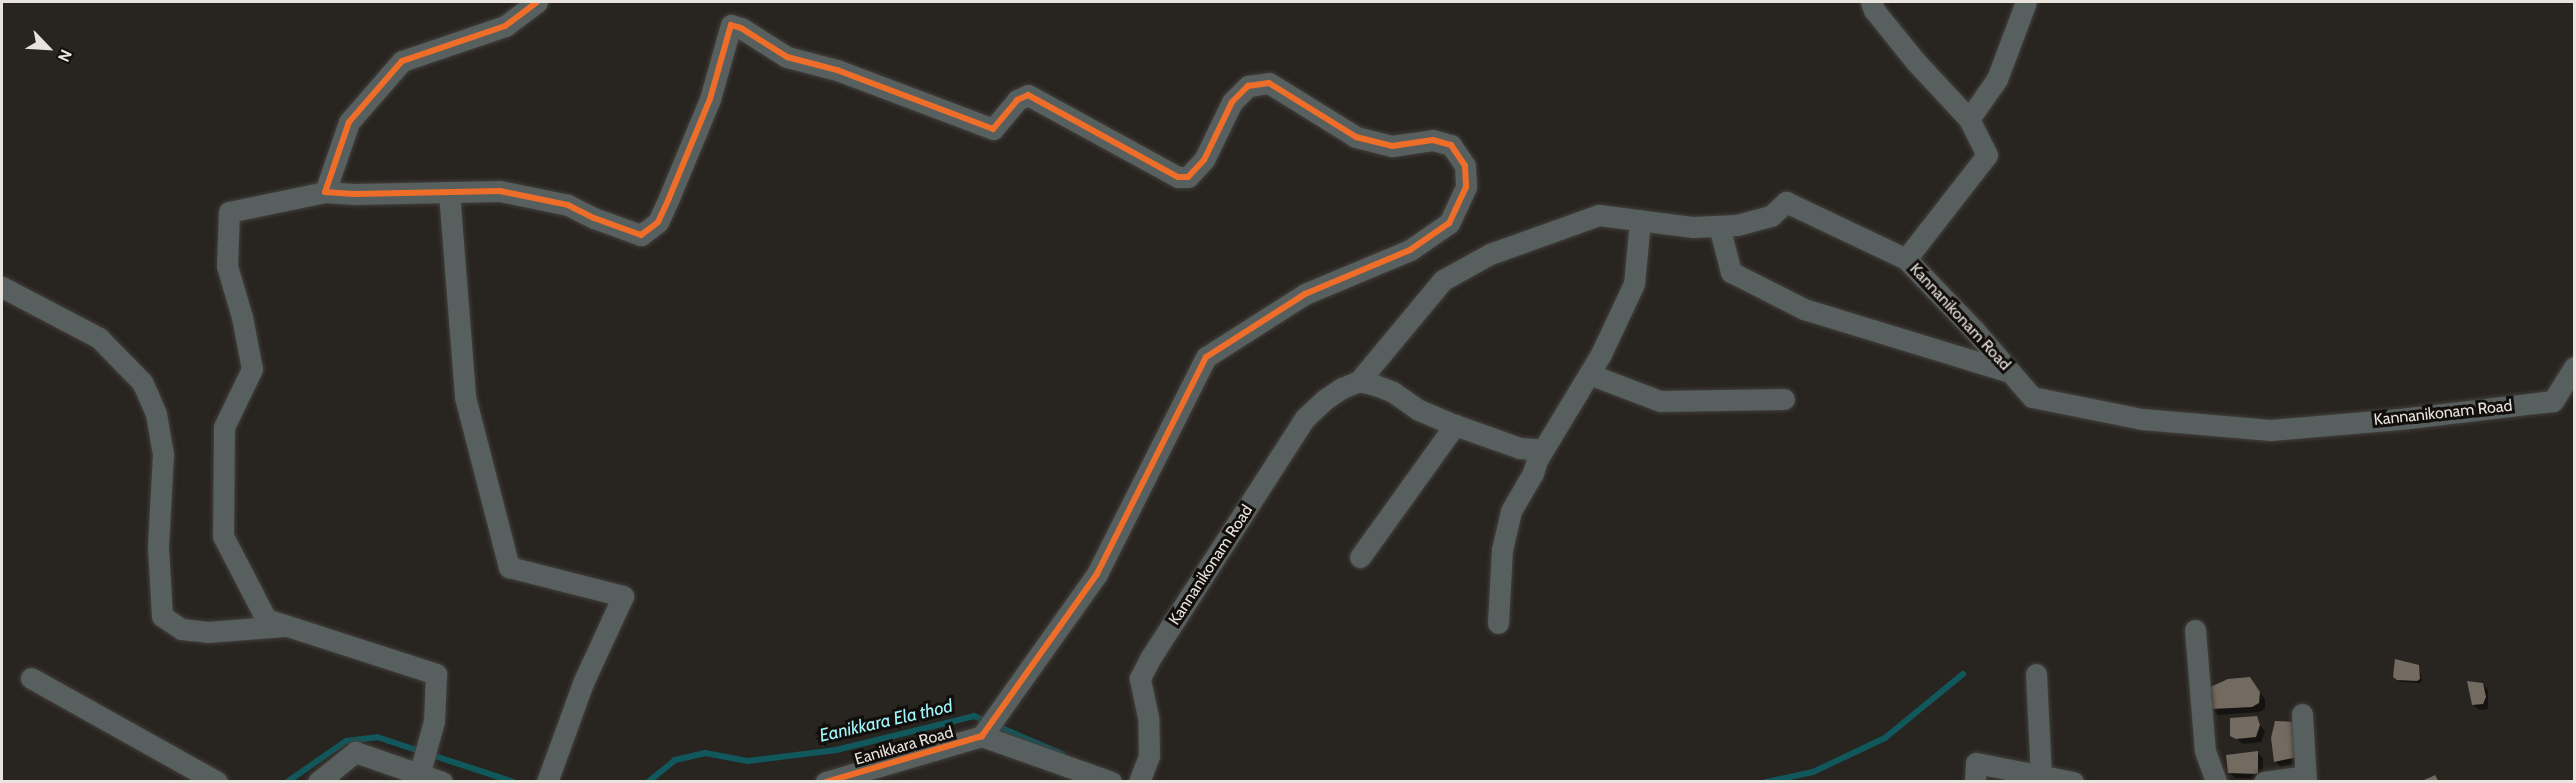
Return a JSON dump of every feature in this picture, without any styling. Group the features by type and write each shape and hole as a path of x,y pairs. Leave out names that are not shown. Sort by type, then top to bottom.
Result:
{"street":[{"path":"326,192 349,122 402,61 506,26 537,2"},
{"path":"1871,2 1874,10 1909,53 1969,120 1988,155 1906,259"},
{"path":"1969,120 1997,79 2026,2"},
{"path":"424,758 434,721 436,674 266,619 224,537 224,427 252,369 242,317 227,266 229,212 326,192 354,194 500,191 568,205 594,218 641,235 658,222 669,198 710,99 731,25 741,28 787,57 837,70 993,129 1017,100 1028,95 1179,177 1188,177 1203,160 1232,102 1248,86 1269,83 1356,137 1392,146 1433,140 1451,145 1466,166 1466,187 1449,224 1410,250 1305,294 1206,357 1097,574 988,728 1012,745 1111,782"},
{"path":"449,192 465,398 509,567 623,596 583,683 547,782"},
{"name":"Kannanikonam Road","path":"1139,781 1149,756 1148,717 1140,678 1149,660 1305,418 1324,400 1359,381 1443,280 1526,240 1599,215 1693,227 1719,226 1759,221 1771,216 1786,202 1906,259 2032,397 2142,419 2271,430 2553,401 2574,367"},
{"path":"1498,622 1502,549 1511,511 1533,473 1537,460 1589,374 1634,284 1640,220"},
{"path":"1719,226 1731,272 1804,309 2010,372"},
{"path":"2,287 99,338 142,382 156,414 164,454 158,547 162,616 181,629 208,632 287,625"},
{"path":"1589,374 1660,400 1784,399"},
{"path":"1359,381 1393,392 1419,410 1455,424 1520,448 1535,449 1537,460"},
{"path":"1360,557 1455,424"},
{"path":"2195,630 2205,751 2216,782"},
{"path":"2036,674 2041,776"},
{"path":"31,678 217,782"},
{"path":"2264,782 2305,779 2302,714"},
{"name":"Eanikkara Road","path":"826,782 988,728"},
{"path":"318,782 355,752 424,758 442,782"},
{"path":"1975,782 1976,763 2073,782"}],"building":[{"path":"2395,659 2419,665 2420,679 2417,681 2397,680 2393,677"},
{"path":"2250,677 2260,692 2259,703 2252,707 2211,709 2212,695 2208,688 2228,679"},
{"path":"2467,681 2483,683 2486,697 2483,704 2472,705"},
{"path":"2257,716 2260,725 2256,737 2236,739 2230,736 2230,718"},
{"path":"2275,721 2297,722 2298,757 2274,762 2271,738"},
{"path":"2258,751 2258,774 2228,773 2226,755"},
{"path":"2435,775 2439,782 2419,782 2431,777"}],"waterway":[{"name":"Eanikkara Ela thod","path":"1766,782 1813,772 1885,738 1963,674"},
{"name":"Eanikkara Ela thod","path":"648,782 675,760 705,753 747,761 836,750 974,716 1062,754"},
{"name":"Eanikkara Ela thod","path":"287,782 346,741 377,737 514,782"}],"cycle path":[{"path":"537,2 505,26 402,61 349,122 325,192 354,194 500,191 568,205 594,218 641,235 658,222 669,198 710,99 731,25 741,28 787,57 837,70 993,129 1017,100 1028,95 1178,177 1188,177 1204,160 1232,102 1248,86 1269,83 1356,137 1392,146 1433,140 1451,145 1465,166 1466,187 1449,223 1410,250 1305,294 1206,357 1097,574 982,736 826,782"}]}
